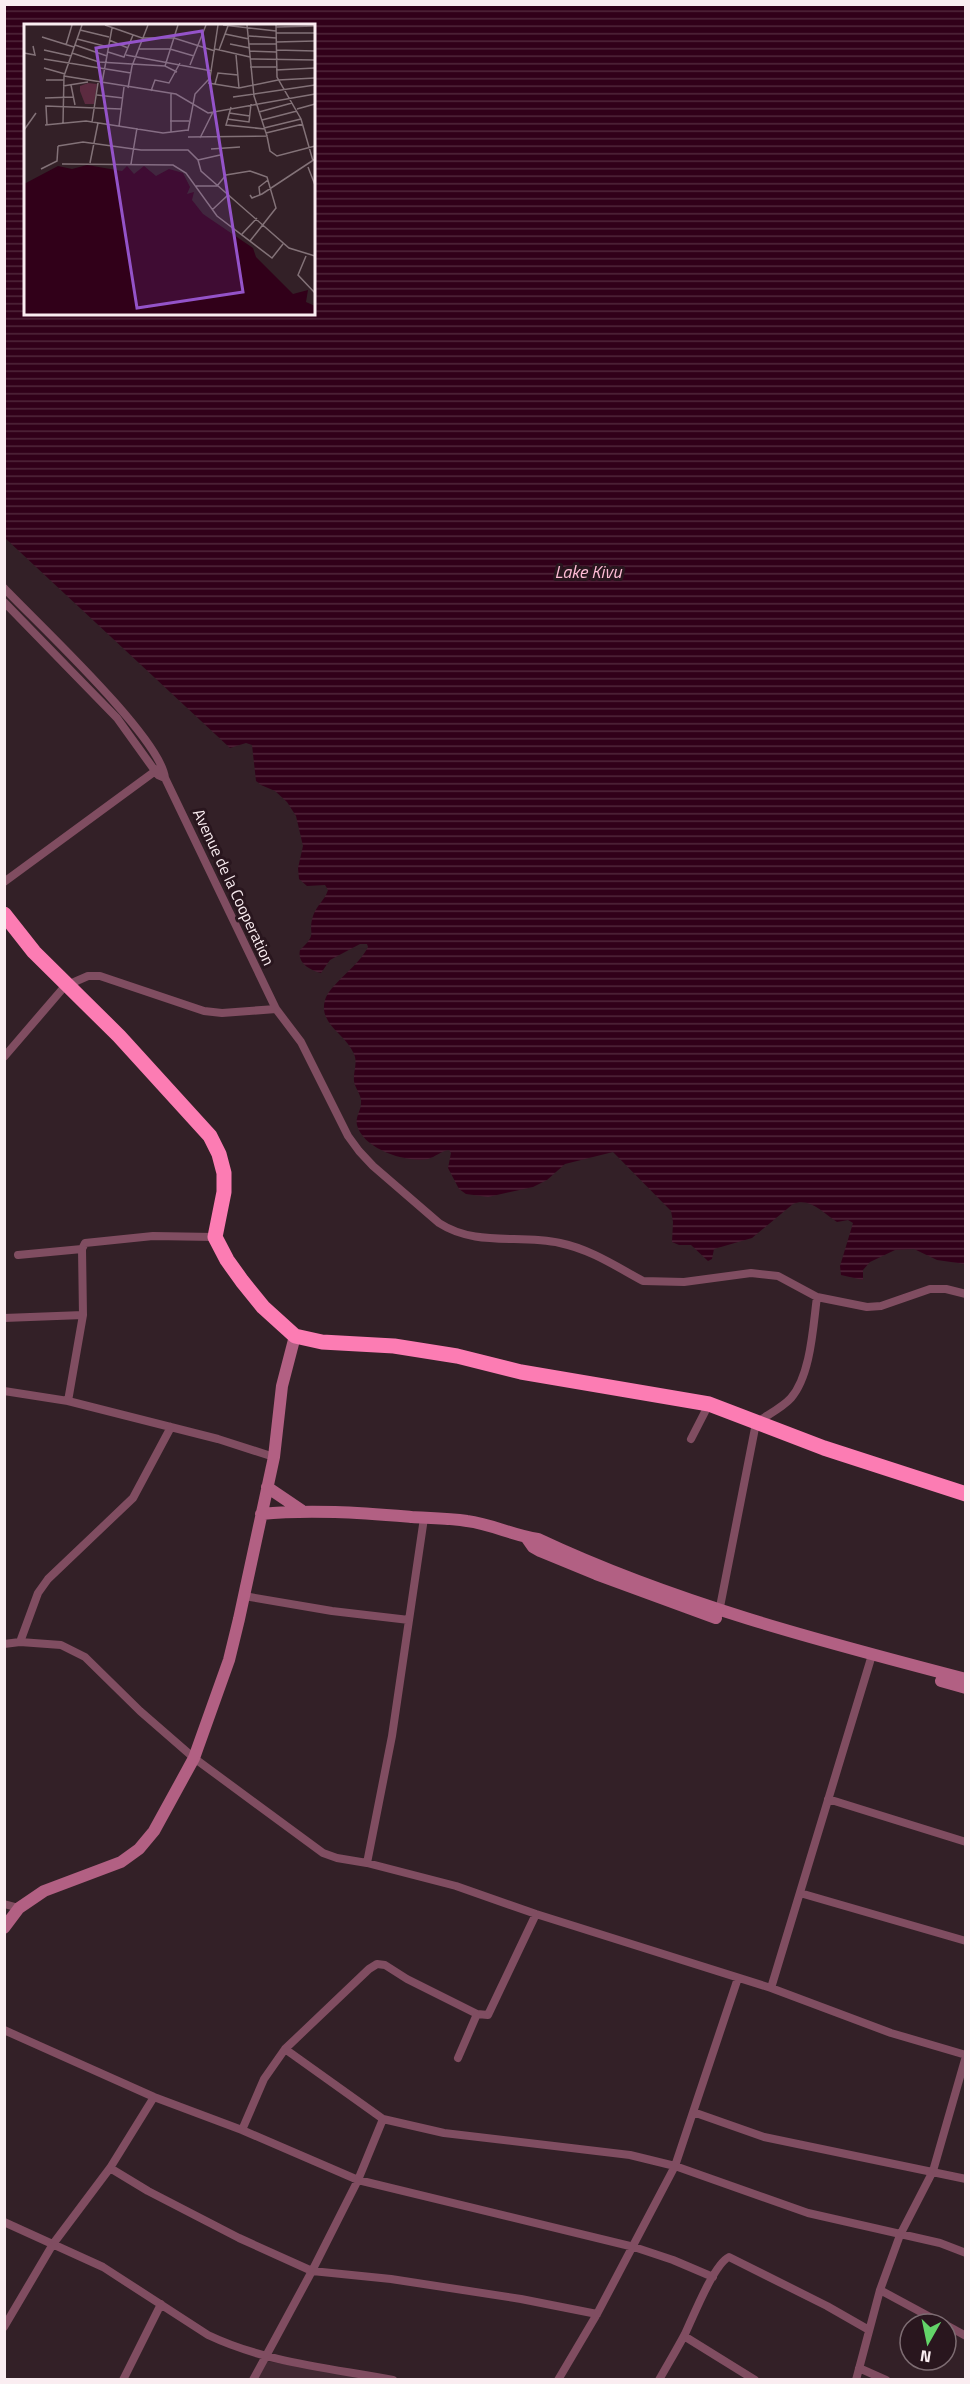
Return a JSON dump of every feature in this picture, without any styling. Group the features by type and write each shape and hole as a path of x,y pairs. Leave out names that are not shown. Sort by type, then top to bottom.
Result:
{"highway":[{"path":"4,914 34,952 119,1036 210,1136 219,1154 224,1173 224,1192 215,1237 227,1260 263,1307 295,1336 322,1342 394,1346 457,1356 521,1372 709,1404 871,1464 966,1494"}],"street":[{"path":"4,588 18,609"},
{"path":"4,602 18,609"},
{"name":"Avenue de la Cooperation","path":"18,609 121,715 141,741 177,801 276,1010 302,1042 339,1119 359,1151 439,1223 450,1230 483,1238 535,1239 561,1243 594,1254 643,1281 684,1282 752,1273 778,1276 818,1297 867,1306 881,1306 930,1289 946,1289 966,1294"},
{"path":"4,882 158,769"},
{"path":"4,1057 66,986 88,976 100,976 204,1011 222,1013 276,1010"},
{"path":"68,1401 83,1315 82,1249 85,1243 153,1236 215,1237"},
{"path":"18,1255 82,1249"},
{"path":"718,1615 756,1423 790,1399 796,1390 805,1371 818,1297"},
{"path":"4,1318 83,1315"},
{"path":"4,1928 19,1908 44,1891 121,1862 139,1849 154,1832 194,1758 229,1660 274,1457 282,1386 295,1336"},
{"path":"4,1391 68,1401 171,1427 274,1457"},
{"path":"690,1439 709,1404"},
{"path":"20,1642 38,1593 48,1579 133,1497 171,1427"},
{"path":"267,1487 301,1510"},
{"path":"261,1514 301,1510 475,1522 493,1526 526,1538 538,1539 598,1570 718,1615 963,1683"},
{"path":"367,1863 392,1736 424,1518"},
{"path":"244,1596 332,1611 409,1620"},
{"path":"4,1644 20,1642 61,1645 85,1657 140,1711 194,1758 323,1853 456,1886 536,1914 771,1988 891,2033 966,2055 933,2171 900,2235 880,2290 856,2379"},
{"path":"771,1988 871,1659"},
{"path":"828,1799 966,1842"},
{"path":"800,1893 966,1941"},
{"path":"4,1904 19,1908"},
{"path":"242,2130 264,2079 285,2049 369,1969 377,1964 385,1965 407,1980 477,2014 488,2015 536,1914"},
{"path":"558,2379 634,2247 675,2166 738,1978"},
{"path":"458,2058 477,2014"},
{"path":"4,2030 154,2097 242,2130 358,2180 634,2247 713,2277"},
{"path":"285,2049 383,2119 444,2133 630,2155 675,2166 808,2213 940,2243 966,2253"},
{"path":"5,2327 53,2244 110,2168 154,2097"},
{"path":"693,2112 764,2137 966,2179"},
{"path":"252,2379 312,2271 358,2180 383,2119"},
{"path":"110,2168 148,2191 239,2238 312,2271 391,2279 521,2299 597,2314"},
{"path":"4,2222 103,2267 208,2335 264,2357 393,2379"},
{"path":"659,2379 684,2336 713,2277 725,2259 729,2257 735,2258 869,2330"},
{"path":"880,2290 921,2312"},
{"path":"123,2379 161,2304"},
{"path":"684,2336 754,2379"},
{"path":"859,2368 886,2379"}],"shaded area":[{"path":"266,2361 372,2379 256,2380"}],"water":[{"name":"Lake Kivu","path":"4,5 965,5 965,1264 937,1260 914,1249 895,1250 870,1262 863,1270 863,1280 841,1275 840,1266 853,1223 848,1220 837,1222 811,1204 799,1202 793,1204 752,1238 714,1249 712,1259 708,1261 691,1245 679,1245 672,1242 671,1211 613,1152 565,1164 547,1180 533,1187 488,1197 466,1194 459,1189 448,1168 451,1153 449,1150 428,1159 419,1160 397,1156 376,1147 361,1134 357,1125 361,1100 354,1081 356,1061 354,1054 325,1016 324,1008 328,994 364,954 368,947 367,944 360,944 330,960 321,973 302,962 300,950 311,936 314,912 328,890 325,885 307,886 299,879 298,868 303,846 296,816 287,802 275,791 256,781 252,745 246,743 230,748 5,538"}]}
